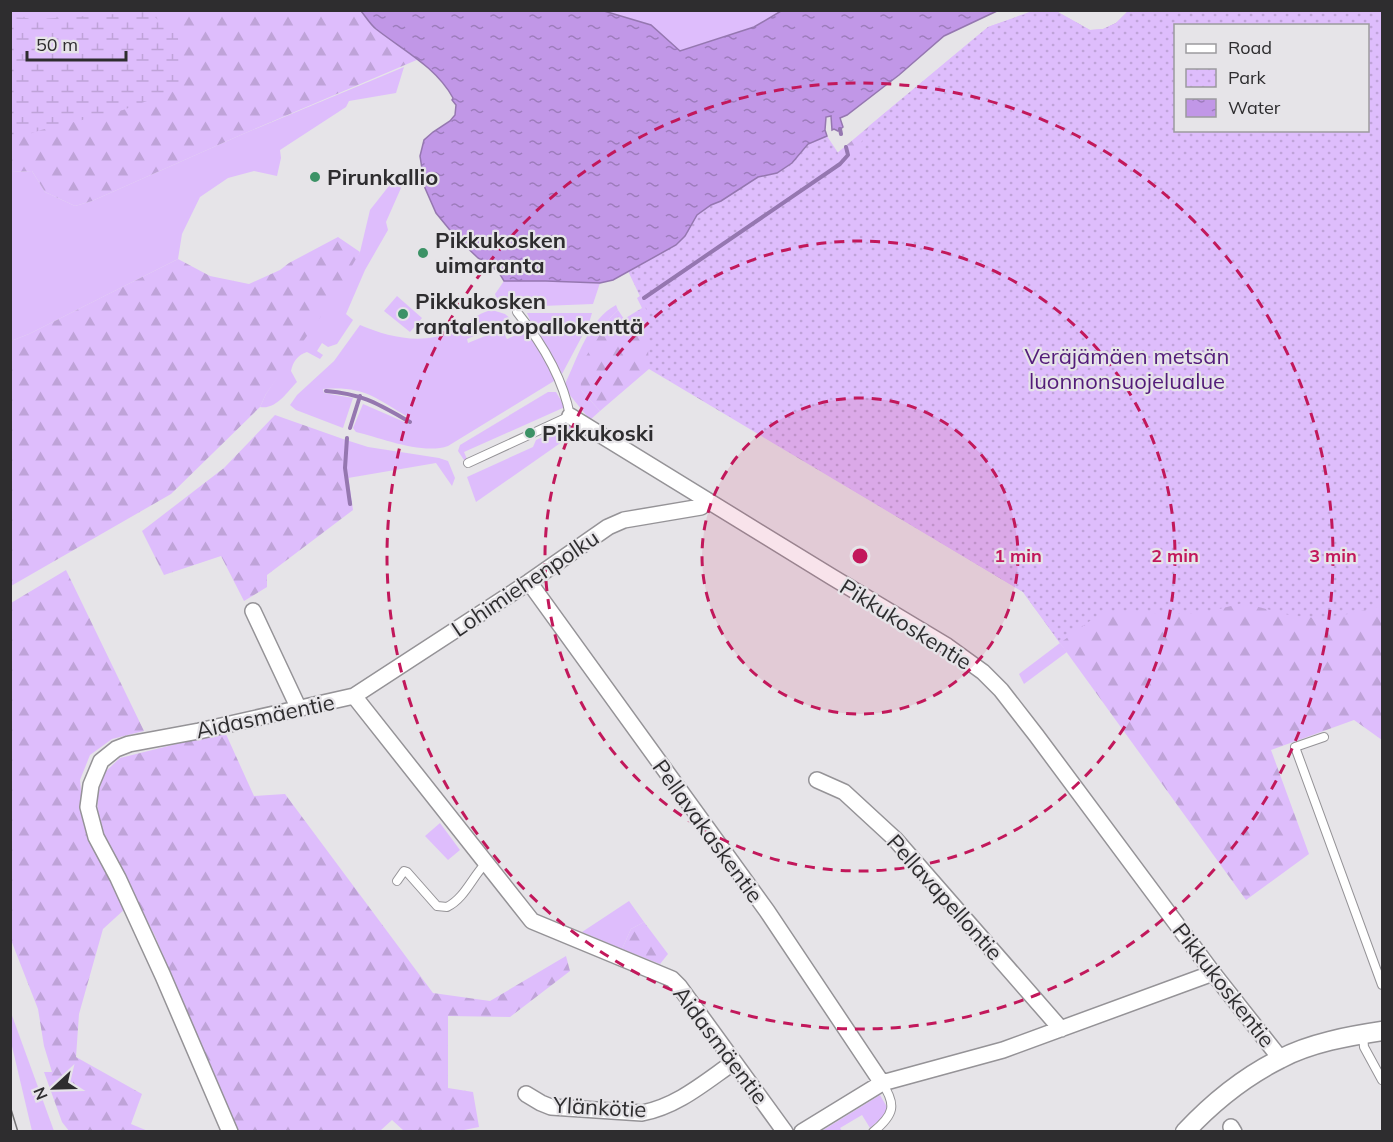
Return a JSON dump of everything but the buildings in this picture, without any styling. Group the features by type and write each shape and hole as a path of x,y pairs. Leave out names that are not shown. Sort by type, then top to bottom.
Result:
{"street":[{"name":"Pikkukoskentie","path":"570,416 947,646 983,672 1001,690 1036,735 1213,973 1280,1058"},
{"name":"Lohimiehenpolku","path":"354,696 618,522 701,507 708,501"},
{"name":"Pellavakaskentie","path":"529,582 767,911 882,1083"},
{"path":"253,611 299,709"},
{"name":"Aidasmäentie","path":"230,1131 163,976 118,878 96,837 88,807 91,785 100,761 116,749 129,744 354,696 532,921 672,979 785,1131"},
{"name":"Pellavapellontie","path":"817,780 843,792 895,839 1061,1029"},
{"path":"802,1131 882,1083 1003,1050 1213,973"},
{"path":"1185,1131 1212,1103 1280,1058 1328,1042 1383,1031"},
{"name":"Ylänkötie","path":"526,1094 551,1107 642,1113 657,1110 680,1099 734,1062"}],"lane":[{"path":"468,463 570,416 562,382 533,332 517,312"},
{"path":"1324,736 1295,747 1383,985"},
{"path":"397,881 404,871 407,872 437,906 447,907 459,899 474,875 486,863"},
{"path":"1363,1034 1364,1047 1383,1080"},
{"path":"873,1131 892,1114 893,1108 882,1083"}],"green space":[{"name":"Veräjämäen metsän luonnonsuojelualue","path":"1035,10 1056,11 1090,30 1103,29 1116,23 1128,11 1382,11 1382,740 1354,720 1271,750 1309,854 1246,900 1023,592 649,369 600,411 581,390 580,366 610,318 618,310 624,319 642,308 637,298 812,174 988,27"},
{"path":"10,11 361,11 374,28 419,59 92,201 75,206 45,192 32,171 11,172"},
{"path":"604,11 781,11 754,27 680,51 651,25"},
{"name":"Veräjämäen metsän luonnonsuojelualue","path":"1035,11 1056,11 1090,30 1103,29 1116,23 1128,11 1382,11 1382,606 1317,618 1293,616 1243,603 1189,614 1106,612 1060,643 1023,592 649,368 646,309 628,271 676,245 685,236 697,215 758,177 777,173 792,163 808,144 827,136 846,165 854,158 869,126 988,27"},
{"path":"147,12 178,33 179,89 123,110 41,130 11,140 11,17 40,19"},
{"path":"404,67 396,93 349,101 346,107 280,150 281,158 277,176 254,171 228,178 200,197 182,234 178,259 11,341 10,172 32,171 45,192 75,206 92,201 243,134"},
{"path":"396,177 401,188 386,222 388,230 365,270 346,314 353,320 337,344 328,347 322,343 317,351 323,355 320,359 307,352 299,357 291,371 297,382 276,403 260,407 266,394 360,252 370,210"},
{"path":"338,237 360,252 331,302 266,394 260,407 171,494 11,586 11,341 178,259 210,276 249,284 280,270"},
{"path":"504,281 600,283 593,304 542,306 539,301 512,301 510,305 496,297 495,294"},
{"name":"Pikkukosken rantalentopallokenttä","path":"397,296 422,318 410,332 384,311"},
{"path":"616,305 618,310 610,318 581,390 600,411 590,420 569,394 565,384 591,329 598,319"},
{"path":"492,310 505,314 511,319 467,339 468,343 502,329 507,339 518,334 513,323 519,323 541,352 555,377 554,381 448,446 414,447 356,432 353,428 363,404 409,424 412,423 408,417 359,391 323,389 324,393 353,398 343,428 296,410 290,405 297,395 334,361 360,325 393,336 428,338 451,332"},
{"path":"527,313 592,313 562,374 533,327"},
{"path":"548,392 556,392 565,407 464,452 467,459 464,460 458,451 460,445"},
{"path":"275,415 343,439 353,510 267,575 267,587 244,601 221,556 164,575 142,531 224,468"},
{"path":"570,425 579,430 476,502 467,477 533,447 536,440"},
{"path":"343,439 368,447 448,461 455,478 452,486 436,463 348,478"},
{"path":"66,570 144,731 112,739 90,755 80,780 83,810 126,908 103,929 79,1014 76,1057 142,1094 131,1124 148,1131 69,1131 62,1122 44,1072 52,1072 44,1046 38,1009 11,940 11,603"},
{"path":"1060,643 1067,652 1024,684 1019,674"},
{"path":"225,732 254,796 285,794 433,993 490,1001 566,956 570,971 510,1017 448,1016 448,1088 473,1092 479,1127 459,1131 404,1131 392,1120 380,1131 237,1131 222,1101 155,936 101,831 97,814 98,794 104,773 120,758"},
{"path":"440,823 460,850 448,860 425,836"},
{"path":"629,901 644,922 631,929 622,949 582,932"},
{"path":"644,922 668,954 660,964 622,949 631,929"},
{"path":"10,1010 54,1131 32,1131 11,1042"},
{"path":"880,1095 887,1107 887,1113 870,1128 862,1115 840,1128 842,1131 820,1132"}],"water":[{"path":"361,11 604,11 651,25 680,51 754,27 781,11 997,11 944,36 899,75 840,118 843,127 838,131 832,130 831,116 826,117 827,136 808,144 792,163 777,173 758,177 697,215 685,236 676,245 613,280 600,283 504,281 498,271 478,258 454,235 436,213 425,188 420,156 424,140 450,121 455,115 456,105 446,87 429,68 376,29"}],"waterway":[{"path":"840,129 841,134"},
{"path":"644,298 840,164 848,155 846,147"},
{"path":"326,391 370,401 410,422"},
{"path":"350,428 360,396"},
{"path":"347,438 345,468 350,504"}],"tram line":[{"path":"10,1106 18,1132"}],"place":[{"name":"Pirunkallio","path":"315,177"},
{"name":"Pikkukosken uimaranta","path":"423,253"},
{"name":"Pikkukosken rantalentopallokenttä","path":"403,314"},
{"name":"Pikkukoski","path":"530,433"}]}
